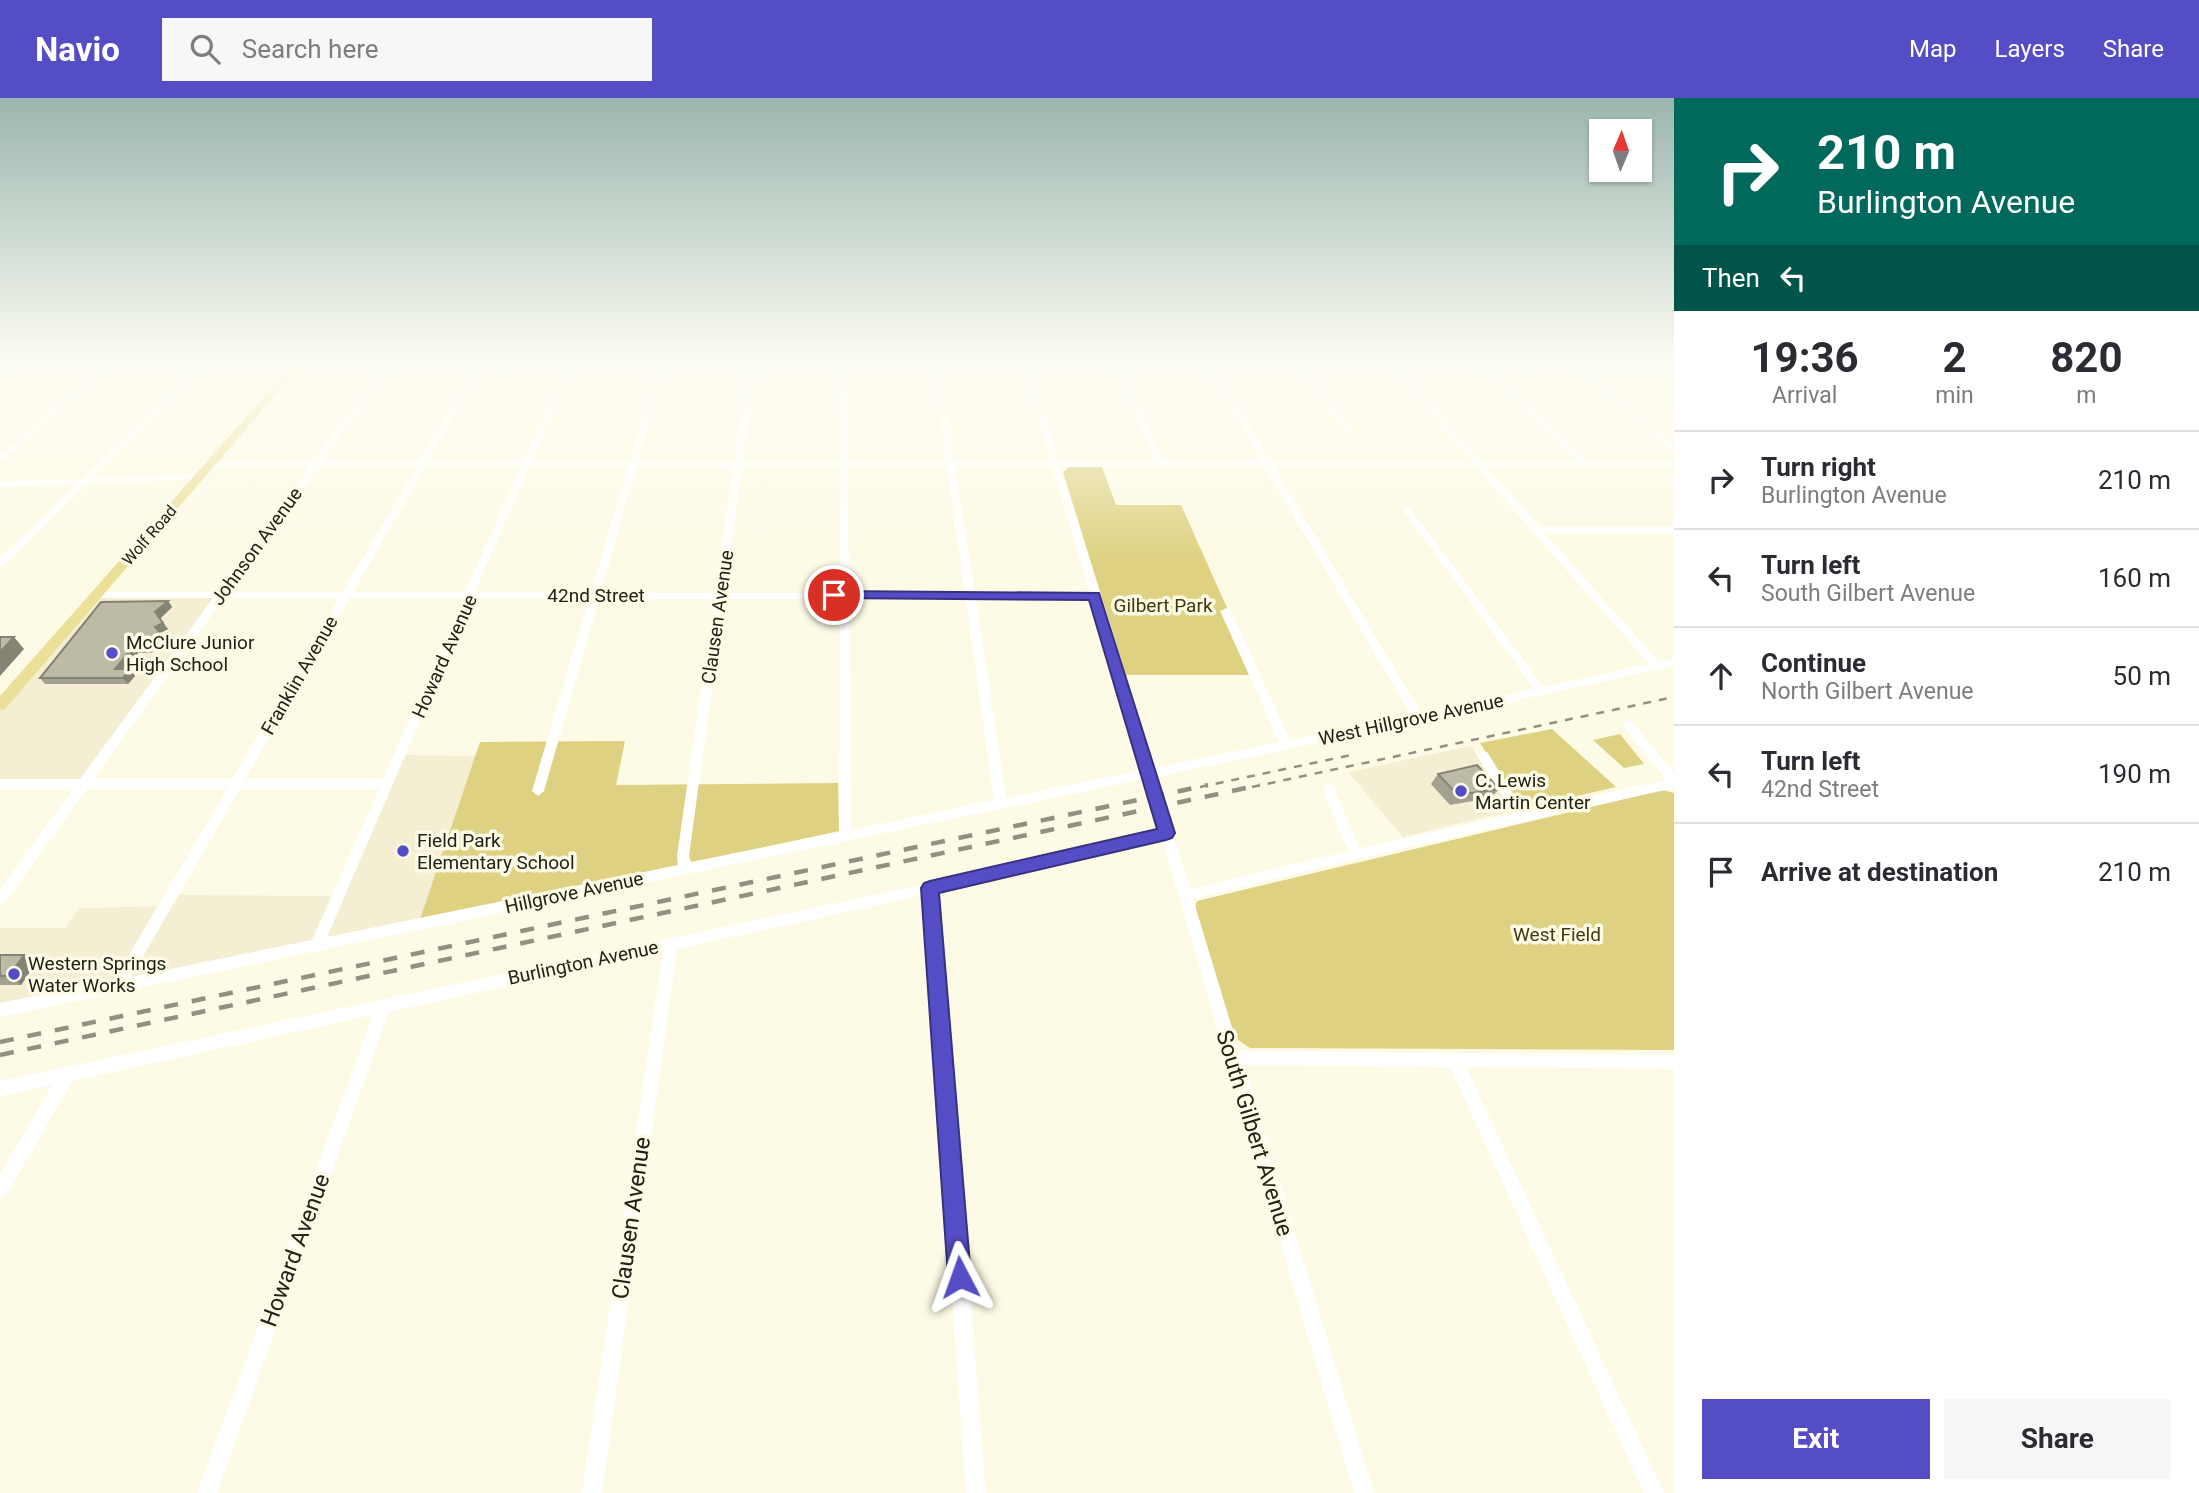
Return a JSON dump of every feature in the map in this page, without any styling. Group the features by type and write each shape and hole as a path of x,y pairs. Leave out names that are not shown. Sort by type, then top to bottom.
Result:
{"main road":[{"name":"Wolf Road","path":"1,702 241,429"}],"street":[{"path":"0,459 35,429"},
{"path":"0,564 138,429"},
{"name":"Johnson Avenue","path":"0,899 341,429"},
{"name":"Franklin Avenue","path":"118,986 442,429"},
{"name":"Howard Avenue","path":"316,946 542,429"},
{"path":"538,791 643,429"},
{"name":"Clausen Avenue","path":"685,869 683,856 743,429"},
{"path":"844,429 845,836"},
{"path":"945,429 1001,803"},
{"name":"South Gilbert Avenue","path":"1045,429 1364,1493"},
{"path":"1145,429 1161,465"},
{"path":"1247,429 1418,718"},
{"path":"1448,429 1657,666"},
{"path":"1549,429 1585,464"},
{"path":"1649,429 1674,450"},
{"path":"211,464 1674,464"},
{"path":"0,484 199,477"},
{"path":"1408,510 1541,691"},
{"path":"1537,530 1674,530"},
{"name":"42nd Street","path":"97,595 1095,596"},
{"path":"1226,611 1286,745"},
{"name":"West Hillgrove Avenue","path":"1147,772 1418,718 1674,662"},
{"path":"1184,896 1674,782 1628,724"},
{"path":"1483,755 1521,816"},
{"name":"Hillgrove Avenue","path":"0,1010 1147,772"},
{"path":"0,784 388,784"},
{"path":"1328,788 1356,854"},
{"name":"Burlington Avenue","path":"0,1090 930,888 1166,833"},
{"path":"930,888 976,1493"},
{"name":"Clausen Avenue","path":"592,1493 671,943"},
{"name":"Howard Avenue","path":"207,1493 383,1006"},
{"path":"1233,1058 1674,1062"},
{"path":"1454,1059 1654,1493"},
{"path":"0,1191 67,1075"}],"shaded area":[{"name":"McClure Junior High School","path":"98,596 217,597 81,782 0,781 0,709"},
{"path":"1471,746 1511,811 1403,837 1348,772"},
{"name":"Field Park Elementary School","path":"404,755 476,756 419,922 322,942"},
{"path":"178,895 335,896 314,941 0,1005 0,928 65,928 79,908 172,906"}],"green space":[{"name":"Gilbert Park","path":"1069,467 1102,467 1116,505 1181,505 1228,610 1220,611 1249,675 1126,675 1063,472"},
{"path":"1552,729 1616,787 1530,807 1517,801 1480,743"},
{"path":"1620,734 1644,764 1624,768 1593,740"},
{"path":"625,741 616,785 838,783 839,831 419,922 480,742"},
{"name":"West Field","path":"1662,790 1674,793 1674,1050 1250,1048 1235,1038 1195,908 1197,901"}],"building":[{"name":"McClure Junior High School","path":"168,601 155,612 163,623 155,627 159,631 146,647 133,647 115,669 130,669 123,678 40,678 101,602"},
{"path":"0,637 14,637 0,652"},
{"path":"1477,765 1499,789 1458,795 1438,774"},
{"path":"0,955 24,955 9,976 0,976"}],"railway":[{"path":"1252,787 1674,697"},
{"path":"1200,787 1356,754"},
{"path":"0,1042 1208,785"},
{"path":"0,1055 1260,785"}],"place":[{"name":"McClure Junior High School","path":"112,653"},
{"name":"C. Lewis Martin Center","path":"1461,791"},
{"name":"Field Park Elementary School","path":"403,851"},
{"name":"Western Springs Water Works","path":"14,974"}],"route":[{"path":"834,595 1095,596 1166,833 930,888 960,1277"}]}
